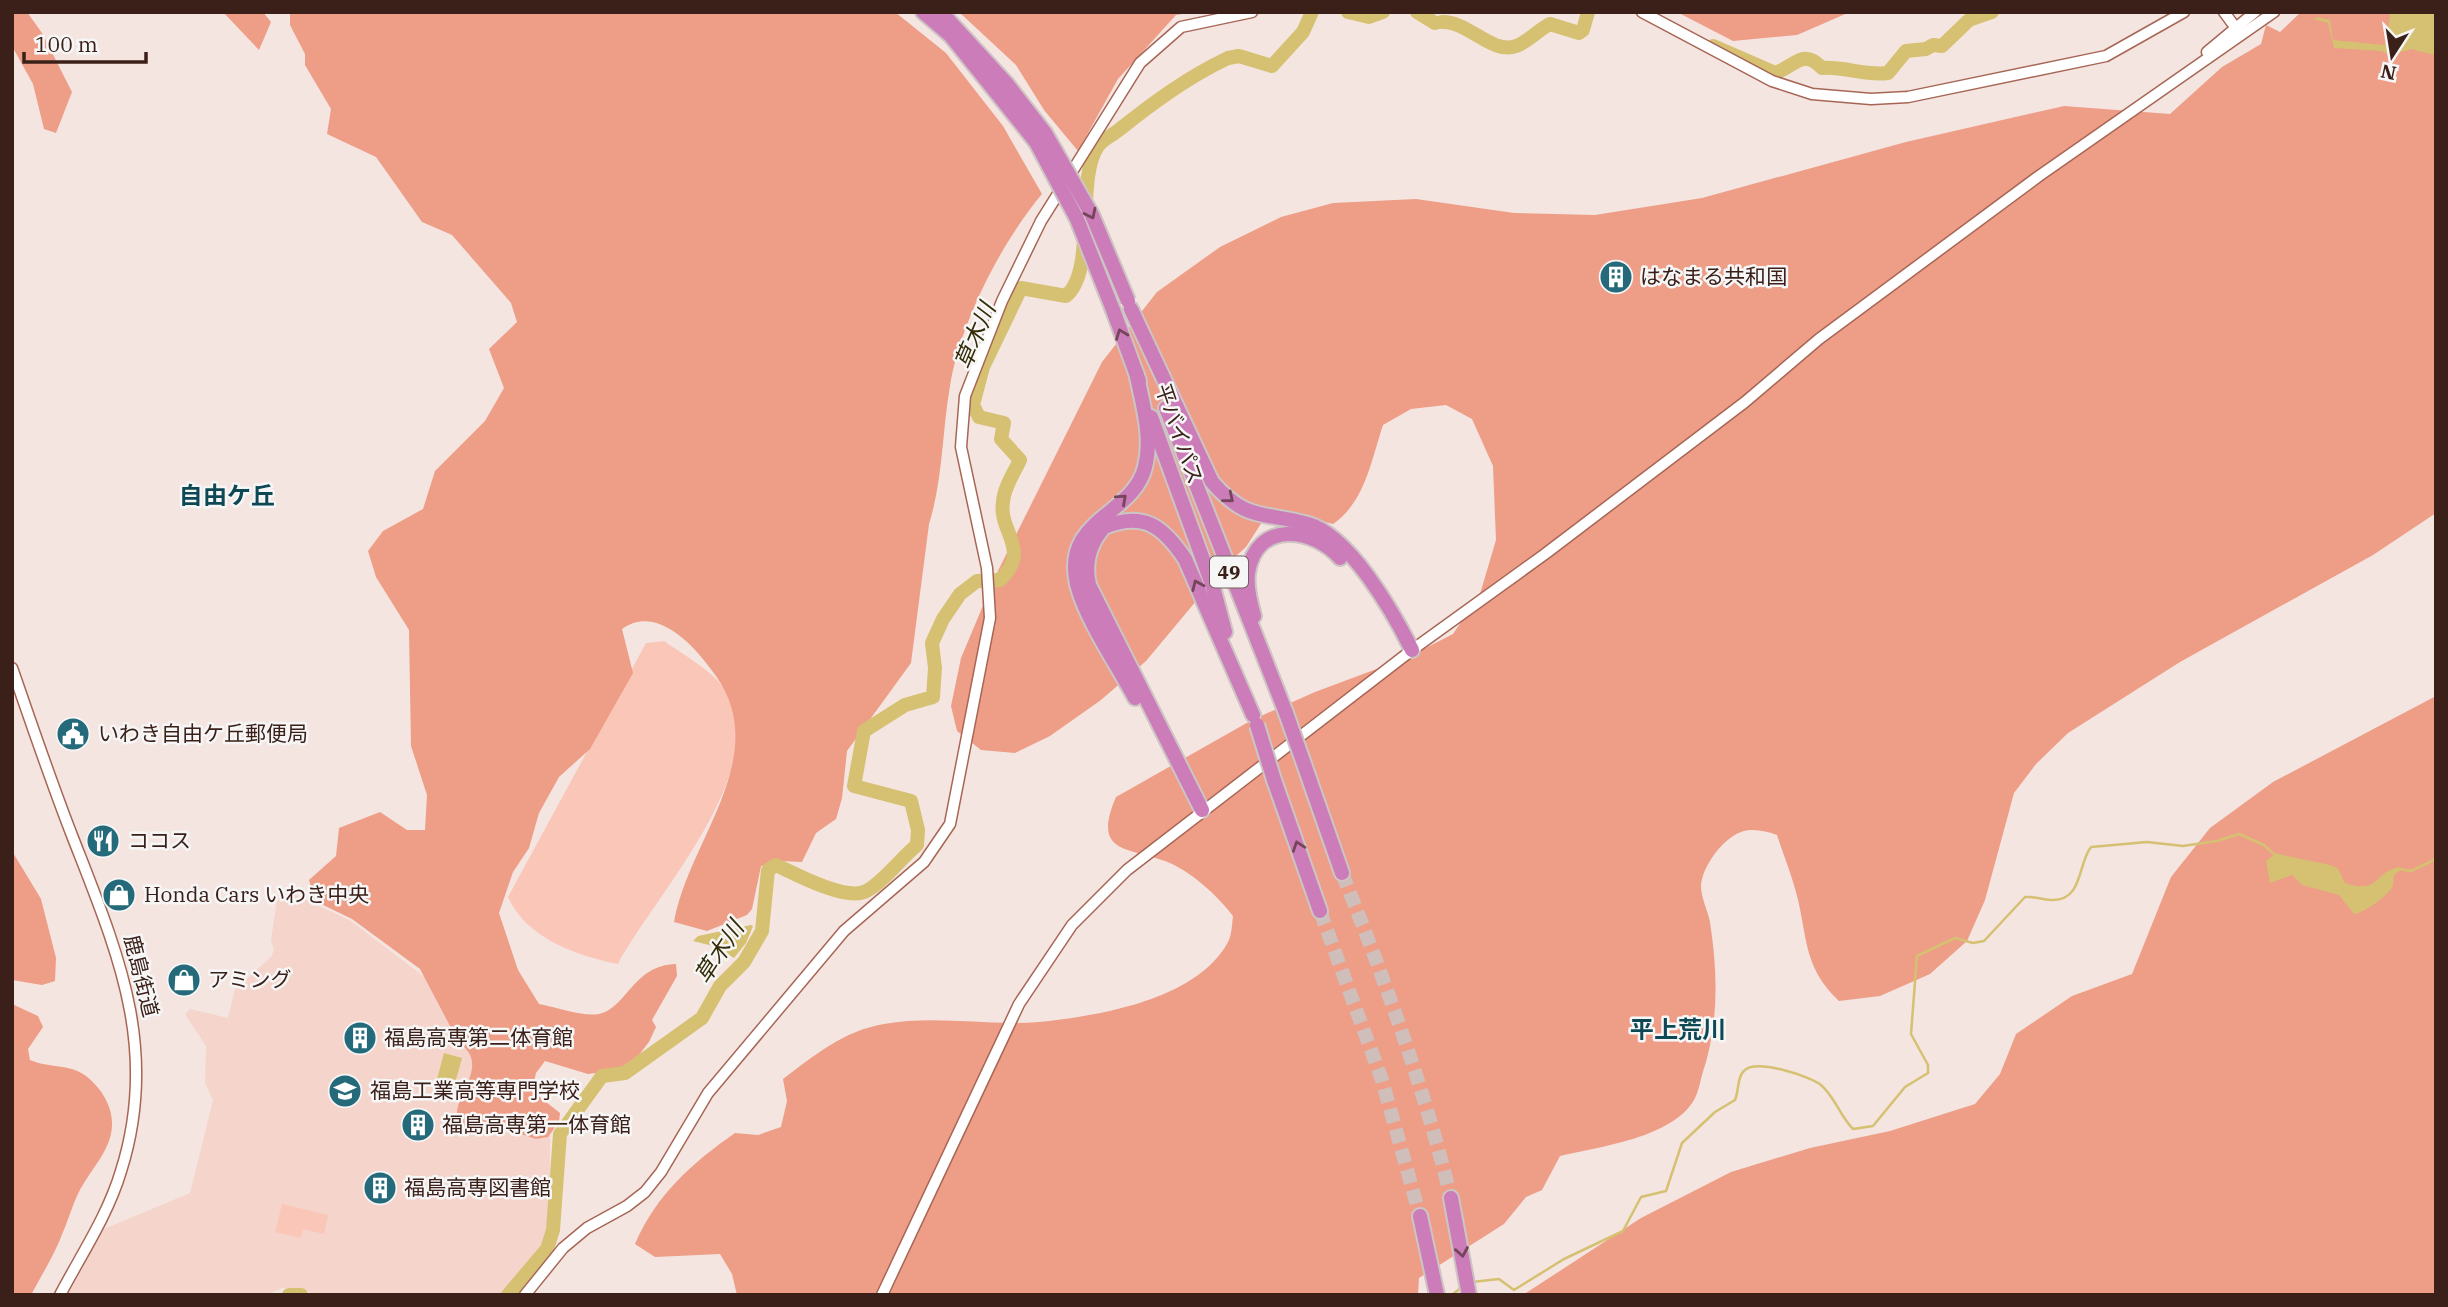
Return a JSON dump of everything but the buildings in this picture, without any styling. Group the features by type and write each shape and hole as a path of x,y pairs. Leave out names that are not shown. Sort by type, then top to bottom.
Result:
{"highway":[{"name":"平バイパス","path":"923,12 950,36 1017,115 1041,138 1077,219 1136,372 1185,516 1213,587 1274,780 1320,911"},
{"name":"平バイパス","path":"941,12 1007,84 1092,215 1286,713 1342,873"},
{"path":"1129,305 1212,482 1227,499 1248,512 1308,524 1329,534 1342,546 1396,619 1412,650"},
{"path":"1136,372 1146,423 1148,447 1145,468 1139,484 1089,528 1080,542 1075,565 1077,583 1082,599 1187,793 1202,810"},
{"path":"1202,810 1089,585 1085,569 1089,553 1095,538 1104,527 1133,519 1147,522 1173,540 1185,559 1255,720"},
{"path":"1271,677 1249,595 1248,572 1264,544 1275,536 1293,532 1308,535 1331,547 1412,650"},
{"path":"1452,1204 1469,1295"},
{"path":"1420,1216 1437,1295"}],"street":[{"path":"525,1295 563,1248 587,1228 645,1192 661,1172 708,1093 862,912 924,862 942,837 956,805 987,641 988,568 964,473 962,420 965,396 1002,301 1041,221 1140,63 1181,27 1252,12"},
{"path":"1642,12 1772,81 1812,94 1871,99 1928,93 2106,56 2184,12"},
{"path":"2224,12 2238,32"},
{"path":"2238,32 2255,12"},
{"path":"882,1295 998,1044 1043,964 1072,925 1101,895 1202,810 1412,650 1606,509 1745,402 1819,339 2238,32 2274,12"},
{"name":"鹿島街道","path":"12,668 110,930 135,1026 132,1121 121,1172 98,1225 60,1295"}],"shaded area":[{"path":"12,12 27,12 42,33 72,92 56,133 44,129 33,84 12,46"},
{"path":"223,12 263,12 271,22 259,50"},
{"path":"290,12 895,12 946,53 1003,126 1042,194 1012,236 984,285 955,362 947,403 937,490 929,524 911,663 847,751 842,798 836,819 816,833 802,862 781,861 761,866 752,909 747,915 707,931 674,922 682,891 722,799 731,768 735,737 731,707 716,676 693,648 676,633 663,625 643,621 622,629 633,673 590,749 559,777 539,813 529,848 513,872 499,913 518,970 539,1004 577,1013 599,1014 617,1004 650,971 676,964 677,976 652,1020 656,1027 649,1042 628,1069 588,1074 545,1061 536,1073 532,1091 560,1113 559,1122 548,1137 536,1139 503,1128 488,1135 466,1128 458,1120 457,1110 472,1065 469,1053 459,1043 420,969 352,919 315,901 309,880 336,856 339,828 380,812 407,830 425,830 427,795 411,746 409,630 376,577 368,551 383,531 423,509 435,471 485,421 504,388 489,349 517,322 511,303 452,235 422,222 376,157 327,134 331,109 305,65 305,54 290,25"},
{"path":"959,12 1194,12 1176,15 1118,79 1078,151 1044,110 1016,65"},
{"path":"1677,12 1850,12 1797,35 1733,41"},
{"path":"2301,12 2436,12 2436,513 2373,555 2180,662 2068,733 2036,764 2014,793 1985,900 1967,941 1930,974 1880,996 1839,1001 1827,988 1812,963 1796,892 1777,835 1754,830 1734,836 1720,847 1709,862 1702,879 1702,895 1713,941 1715,999 1712,1037 1694,1100 1669,1124 1652,1132 1560,1156 1542,1190 1526,1197 1504,1224 1419,1278 1418,1295 737,1295 732,1274 720,1254 655,1257 635,1244 653,1210 677,1181 704,1156 735,1133 758,1135 781,1127 787,1101 783,1079 842,1038 869,1027 903,1021 1020,1023 1089,1015 1144,1002 1194,978 1213,962 1228,942 1233,916 1194,877 1165,861 1117,845 1108,829 1116,797 1252,720 1315,692 1406,658 1453,634 1480,594 1496,540 1493,466 1472,419 1446,405 1411,409 1383,425 1366,480 1344,515 1333,524 1271,508 1246,547 1227,564 1146,661 1101,700 1050,736 1015,753 981,750 957,731 951,706 961,658 995,577 1102,362 1157,292 1220,247 1281,217 1333,203 1416,199 1514,213 1595,215 1702,198 1906,142 2064,106 2170,114 2222,67 2261,44 2266,25 2280,32"},
{"path":"2390,12 2436,12 2436,58 2434,55 2411,49 2390,55 2381,51 2334,48 2328,23 2314,19 2280,39 2317,17 2330,20 2333,40 2384,45 2387,42"},
{"path":"664,641 704,669 723,687 736,718 735,753 724,791 705,829 618,964 586,956 554,943 527,924 508,897 646,643"},
{"path":"2436,696 2436,1295 1523,1295 1641,1218 1731,1172 1810,1148 1890,1131 1975,1104 2000,1074 2016,1034 2072,996 2132,974 2171,877 2210,828 2273,782"},
{"path":"12,851 41,899 56,958 55,981 42,985 12,980"},
{"path":"2276,853 2334,866 2345,883 2356,886 2370,885 2390,870 2398,867 2402,869 2394,875 2393,885 2383,898 2354,914 2339,895 2302,885 2292,875 2270,883 2266,861"},
{"name":"福島工業高等専門学校","path":"279,887 351,921 456,1001 550,1123 550,1229 544,1246 504,1295 315,1295 305,1290 282,1288 266,1295 68,1295 104,1229 190,1193 213,1100 205,1083 206,1046 185,1014 190,1009 228,1018 235,989 271,957 274,950 271,940"},
{"path":"753,926 746,943 734,958 717,947 693,941 698,936"},
{"path":"12,1004 38,1016 43,1027 28,1049 30,1060 80,1072 86,1076 105,1098 112,1119 106,1149 81,1189 56,1248 31,1295 12,1295"},
{"path":"444,1053 462,1058 454,1087 436,1083"},
{"path":"282,1204 328,1215 324,1234 303,1229 301,1238 275,1232"}],"waterway":[{"name":"草木川","path":"508,1295 547,1249 553,1230 560,1134 602,1076 625,1073 702,1018 720,986 744,962 762,931 768,870 776,865 820,885 855,894 870,889 917,845 918,830 911,801 854,786 864,731 905,705 933,697 935,668 932,643 943,619 960,594 977,581 1000,580 1009,569 1014,550 1005,522 1003,502 1007,486 1020,460 1001,439 1004,423 979,417 973,405 983,367 1021,288 1066,296 1075,283 1084,246 1091,161 1098,146 1172,90 1228,58 1239,56 1272,66 1303,32 1312,12"},
{"name":"草木川","path":"1348,12 1369,17 1383,12"},
{"name":"草木川","path":"1417,12 1435,23"},
{"name":"草木川","path":"1442,22 1452,23 1507,48 1520,44 1550,24 1579,33 1583,30 1588,12"},
{"name":"草木川","path":"1713,46 1775,73 1804,59 1809,59 1822,68 1888,73 1906,51 1926,49 1933,45 1942,46 1969,20 1992,12"},
{"path":"1472,1282 1499,1279 1514,1290 1564,1259 1623,1231 1641,1197 1666,1191 1682,1143 1715,1112 1735,1100 1741,1076 1751,1067 1783,1070 1815,1081 1826,1090 1853,1129 1873,1126 1905,1087 1928,1073 1928,1065 1911,1034 1917,956 1955,938 1973,943 1984,941 2025,897 2053,900 2070,894 2091,847 2147,842 2183,846 2217,841 2239,834 2264,845 2276,856"},
{"path":"2400,869 2411,871 2436,859"},
{"path":"1452,1295 1463,1286"},
{"name":"草木川","path":"289,1295 301,1295"}],"tunnel":[{"path":"1342,873 1402,1034 1429,1115 1451,1198"},
{"path":"1320,911 1382,1080 1420,1216"}],"place":[{"name":"はなまる共和国","path":"1616,277"},
{"name":"いわき自由ケ丘郵便局","path":"73,734"},
{"name":"ココス","path":"103,841"},
{"name":"Honda Cars いわき中央","path":"119,895"},
{"name":"アミング","path":"184,980"},
{"name":"福島高専第二体育館","path":"360,1038"},
{"name":"福島工業高等専門学校","path":"345,1091"},
{"name":"福島高専第一体育館","path":"418,1125"},
{"name":"福島高専図書館","path":"380,1188"}],"district":[{"name":"自由ケ丘","path":"227,496"},
{"name":"平上荒川","path":"1678,1030"}]}
